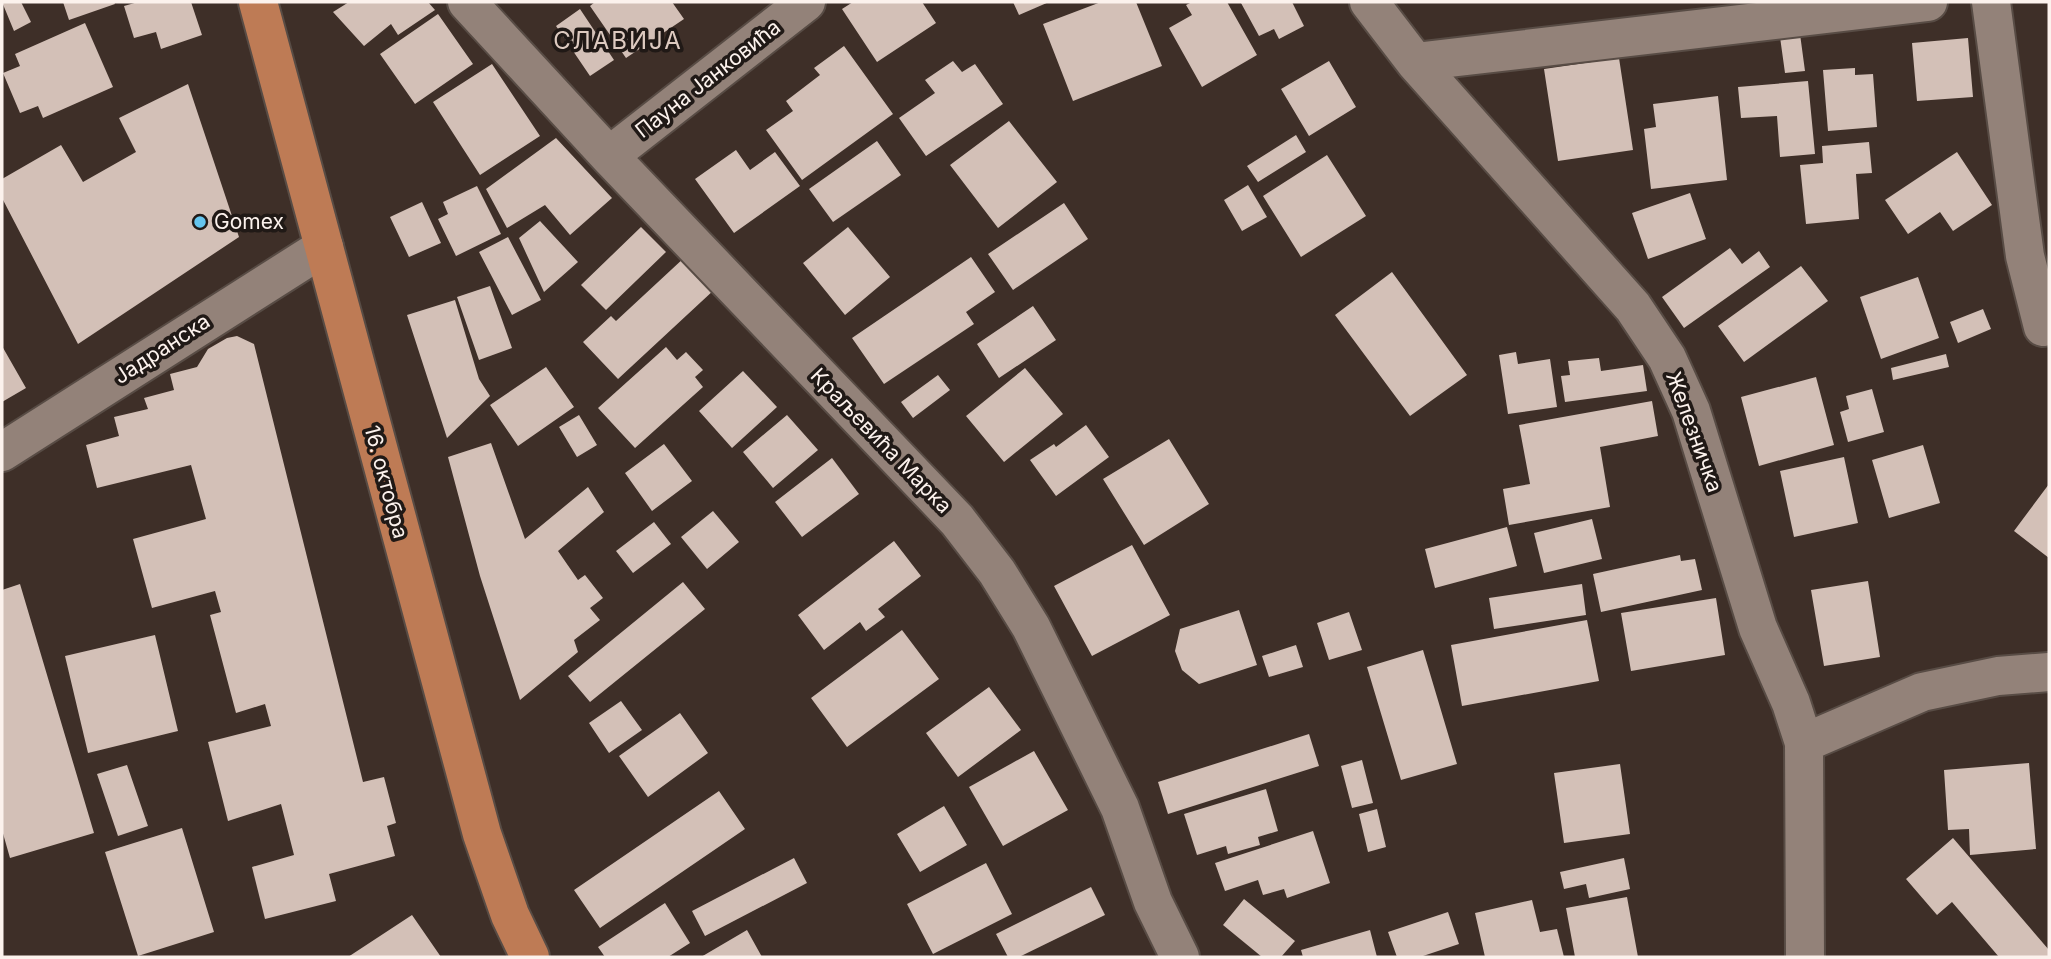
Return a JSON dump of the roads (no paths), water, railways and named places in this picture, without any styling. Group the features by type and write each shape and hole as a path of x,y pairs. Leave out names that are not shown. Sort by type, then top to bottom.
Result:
{"main road":[{"name":"16. октобра","path":"258,2 482,834 510,915 530,957"}],"street":[{"name":"Краљевића Марка","path":"467,2 609,156 957,520 997,572 1031,627 1120,808 1153,902 1180,957"},
{"name":"Пауна Јанковића","path":"609,156 806,2"},
{"name":"Железничка","path":"1369,2 1415,62 1633,307 1667,358 1691,411 1758,628 1791,703 1804,743 1805,957"},
{"path":"1415,62 1928,2"},
{"path":"1991,2 2025,256 2043,327"},
{"name":"Јадранска","path":"2,452 324,247"},
{"path":"1804,743 1922,692 1998,676 2049,672"}],"place":[{"name":"Gomex","path":"200,222"}],"district":[{"name":"СЛАВИЈА","path":"618,41"}]}
